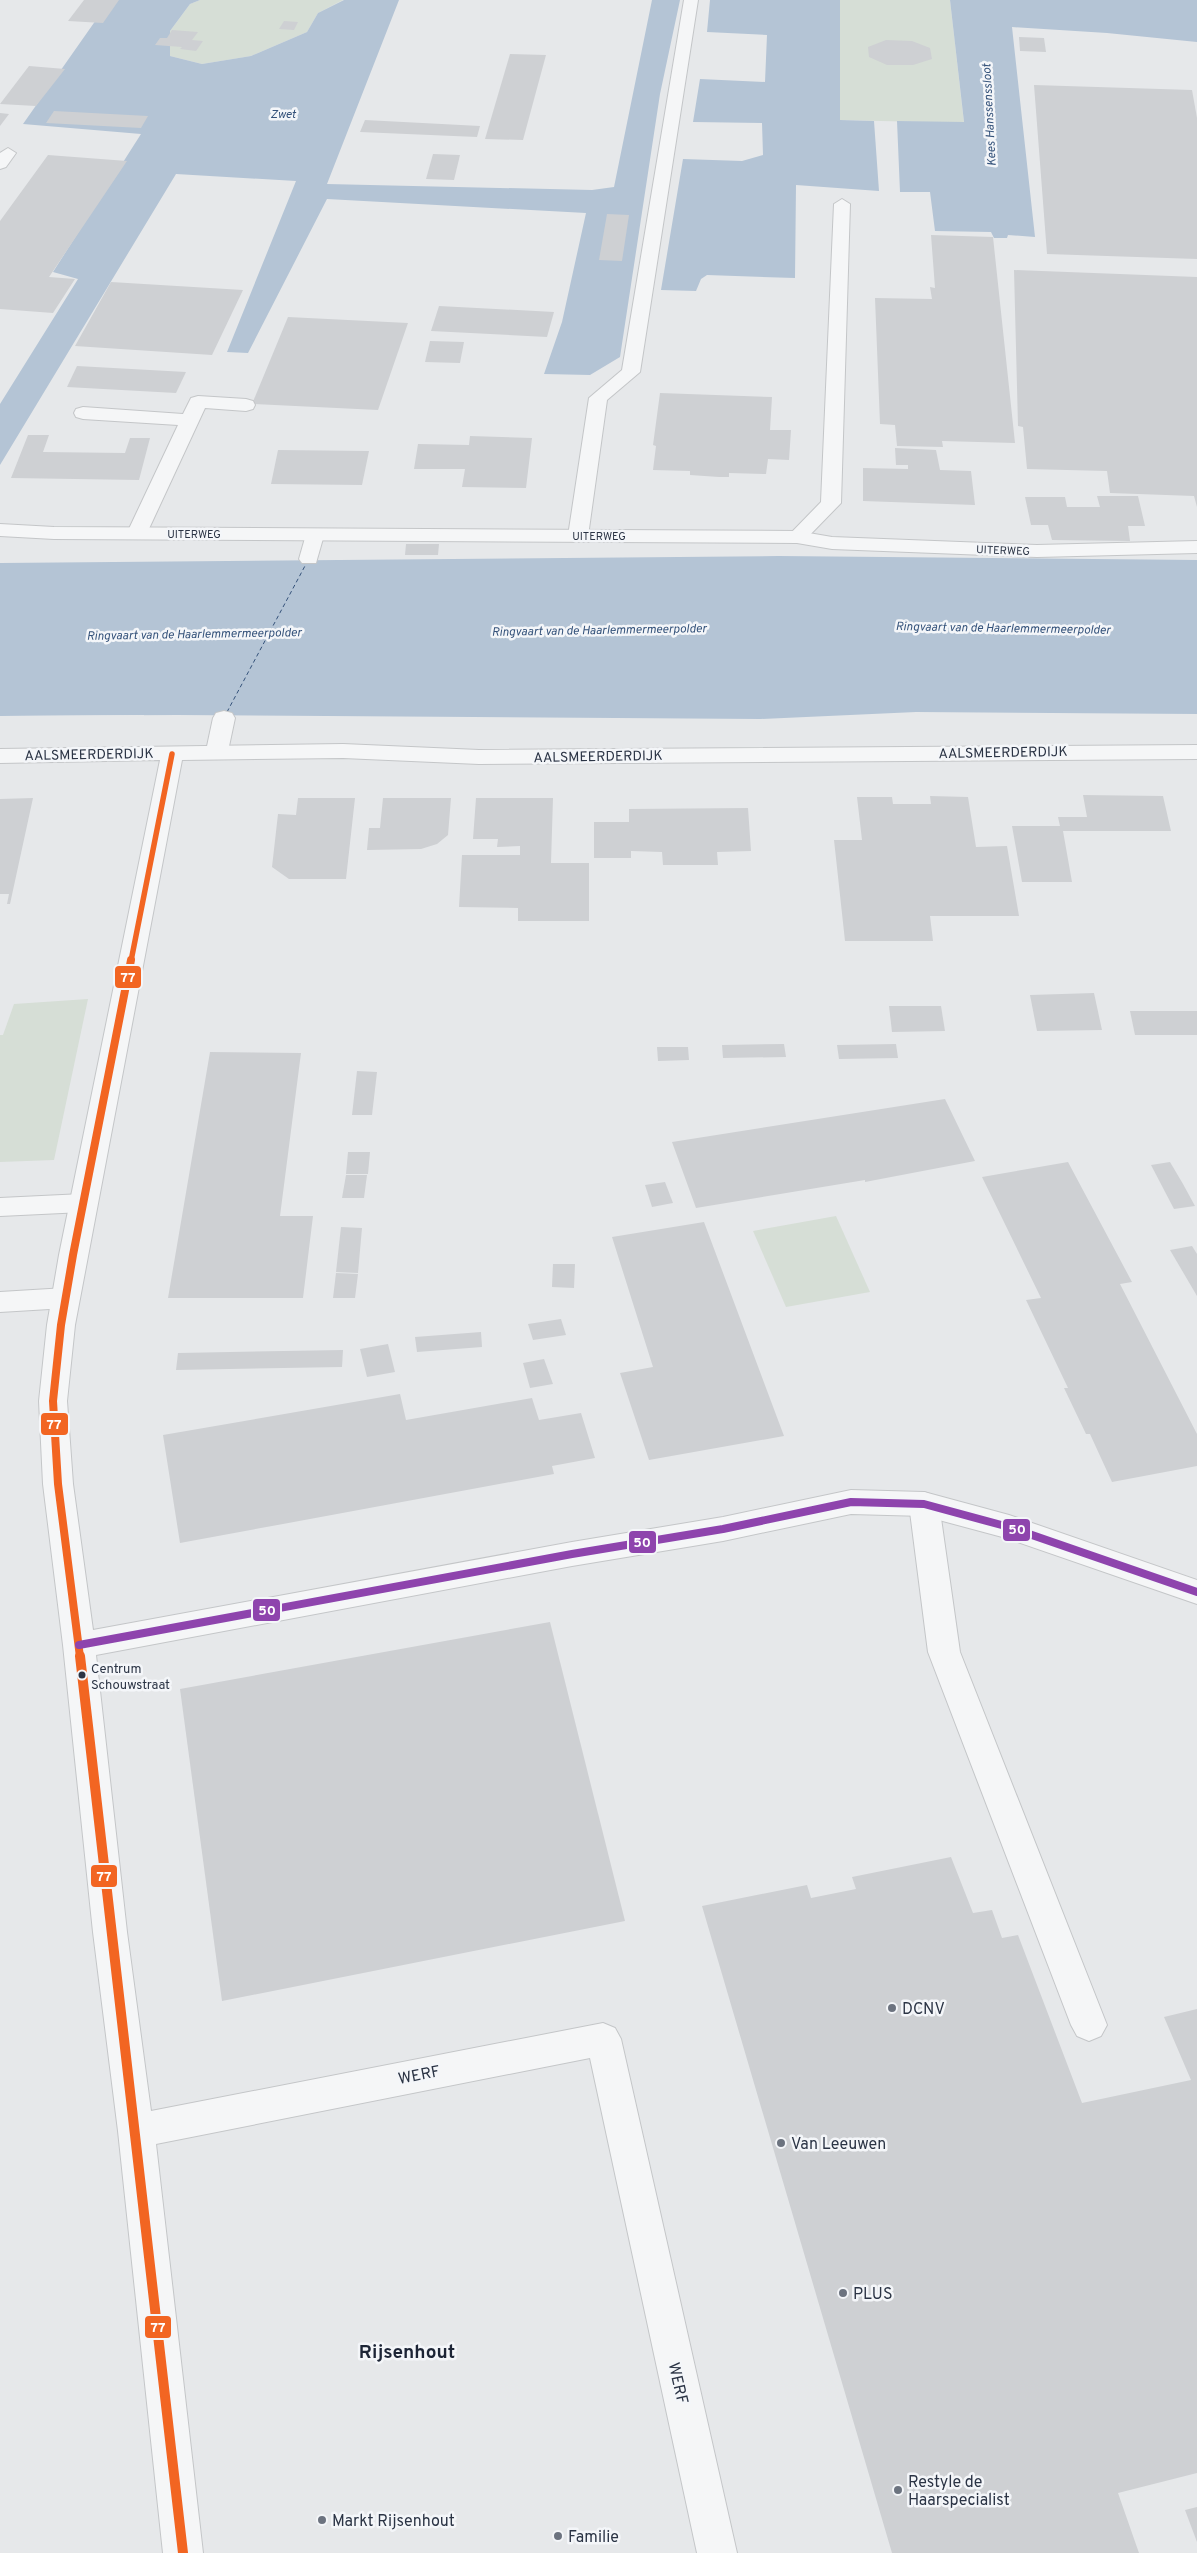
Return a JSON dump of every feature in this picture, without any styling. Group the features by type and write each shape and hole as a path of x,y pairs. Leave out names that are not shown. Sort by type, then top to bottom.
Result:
{"street":[{"path":"578,536 598,398 631,372 691,0"},
{"path":"797,537 830,503 842,204"},
{"path":"137,533 198,402 246,405"},
{"path":"83,413 189,420"},
{"name":"UITERWEG","path":"0,530 314,535 797,537 832,543 1027,551 1197,547"},
{"path":"309,559 314,535"},
{"path":"218,751 224,718"},
{"name":"AALSMEERDERDIJK","path":"0,756 172,754 218,751 343,751 479,757 1102,751 1197,752"},
{"path":"172,754 83,1202 66,1298 53,1401 58,1484 79,1644 110,1932 136,2131 183,2553"},
{"path":"0,1207 83,1202"},
{"path":"0,1302 66,1298"},
{"path":"79,1644 572,1554 723,1529 851,1502 924,1504 1010,1527 1197,1592"},
{"path":"924,1504 944,1652 1089,2024"},
{"name":"WERF","path":"136,2131 603,2039 717,2553"}],"shaded area":[{"path":"200,0 343,0 318,13 307,32 251,56 202,64 170,56 170,31 190,4"},
{"path":"840,0 950,0 964,123 840,120"},
{"path":"88,999 54,1160 0,1162 0,1035 3,1035 14,1004"},
{"path":"836,1216 870,1292 786,1307 753,1231"}],"water":[{"name":"Zwet","path":"110,0 200,0 190,4 170,31 170,56 202,64 251,56 307,32 318,13 344,0 399,0 327,184 592,190 614,187 652,0 680,0 660,94 620,357 590,375 544,374 562,322 586,213 327,199 248,353 227,352 296,181 176,174 0,465 0,404 78,279 53,272 141,134 23,124"},
{"path":"710,0 840,0 840,120 874,121 879,191 796,185 795,278 707,275 701,279 696,291 661,290 683,159 742,161 763,155 762,123 693,122 700,79 765,82 767,35 707,32"},
{"name":"Kees Hanssenssloot","path":"950,0 1197,0 1197,42 1107,33 1012,27 1035,237 1008,235 1007,238 994,238 991,232 935,231 930,192 900,192 897,121 964,122"},
{"name":"Ringvaart van de Haarlemmermeerpolder","path":"778,556 1197,560 1197,714 916,712 761,719 177,715 0,716 0,563"}],"pier":[{"path":"144,715 144,717 0,718 0,716"}],"building":[{"path":"84,0 119,0 103,23 68,21"},
{"path":"284,21 298,22 294,30 279,29"},
{"path":"172,30 198,32 192,40 203,41 196,51 180,49 182,47 155,45 160,38 167,38"},
{"path":"1019,37 1044,38 1046,52 1020,51"},
{"path":"886,40 912,41 930,48 932,59 913,65 887,65 869,57 868,47"},
{"path":"510,54 546,55 523,140 485,139"},
{"path":"29,66 65,69 36,106 0,104"},
{"path":"1034,85 1192,90 1197,118 1197,259 1047,254"},
{"path":"54,111 148,116 141,128 46,123"},
{"path":"0,113 9,114 0,126"},
{"path":"365,120 480,126 477,137 360,132"},
{"path":"433,154 460,155 454,180 426,179"},
{"path":"48,155 127,161 49,277 75,279 53,313 0,309 0,221"},
{"path":"607,214 629,215 622,261 599,260"},
{"path":"931,235 993,237 1015,443 942,441 943,447 897,446 895,425 880,424 875,298 932,299 930,287 935,288"},
{"path":"1014,270 1197,277 1197,507 1194,496 1110,493 1107,471 1027,469 1023,427 1018,426"},
{"path":"111,282 243,290 212,355 75,346"},
{"path":"439,306 554,312 547,337 431,331"},
{"path":"288,317 408,323 378,410 252,404"},
{"path":"430,341 464,342 460,363 425,362"},
{"path":"77,366 186,372 176,393 67,387"},
{"path":"660,393 772,397 770,430 791,430 789,460 768,459 766,474 729,473 729,477 690,475 690,471 653,470 656,446 653,445"},
{"path":"28,435 49,435 43,452 125,453 130,438 150,438 139,480 11,478"},
{"path":"470,436 532,438 526,488 462,487 465,469 414,469 418,444 469,445"},
{"path":"895,448 936,450 940,470 971,471 975,505 863,501 863,468 908,469 908,465 896,465"},
{"path":"278,450 369,451 362,485 271,484"},
{"path":"1097,496 1138,496 1145,526 1128,526 1130,541 1052,540 1048,525 1031,525 1025,497 1065,497 1067,507 1100,507"},
{"path":"406,544 439,544 438,555 405,555"},
{"path":"1083,795 1163,796 1171,831 1063,831 1072,882 1022,882 1012,826 1060,826 1058,817 1087,817"},
{"path":"930,796 968,797 976,847 1007,846 1019,916 930,916 933,941 845,941 834,840 862,840 857,797 892,797 893,804 931,804"},
{"path":"33,798 10,904 7,904 9,894 0,894 0,799"},
{"path":"298,798 355,798 346,879 289,879 272,867 278,814 296,815"},
{"path":"383,798 451,798 448,835 437,844 421,849 367,850 369,828 380,828"},
{"path":"476,798 553,798 551,863 589,863 589,921 518,921 518,908 459,907 462,855 520,855 520,846 497,847 498,839 473,839"},
{"path":"748,808 751,851 717,852 718,865 663,865 662,852 631,851 631,858 594,858 594,822 629,822 629,809"},
{"path":"1094,993 1102,1030 1037,1031 1030,995"},
{"path":"889,1006 941,1006 945,1031 892,1032"},
{"path":"1130,1011 1197,1011 1197,1035 1135,1035"},
{"path":"784,1044 786,1057 723,1058 722,1045"},
{"path":"896,1044 898,1058 839,1059 837,1045"},
{"path":"657,1047 688,1047 689,1060 658,1061"},
{"path":"210,1052 301,1053 280,1216 313,1216 303,1298 168,1298"},
{"path":"357,1071 377,1072 372,1115 352,1115"},
{"path":"945,1099 975,1161 865,1182 865,1180 696,1208 672,1142"},
{"path":"348,1152 370,1152 368,1174 346,1174"},
{"path":"1068,1162 1132,1282 1120,1284 1197,1434 1197,1466 1112,1482 1090,1434 1086,1434 1064,1388 1068,1388 1026,1300 1041,1298 982,1177"},
{"path":"1170,1162 1195,1206 1174,1209 1151,1165"},
{"path":"346,1175 367,1175 364,1198 342,1198"},
{"path":"665,1182 673,1203 652,1207 645,1185"},
{"path":"704,1222 784,1436 649,1460 620,1373 653,1367 612,1237"},
{"path":"341,1227 362,1228 358,1273 336,1272"},
{"path":"1192,1246 1197,1254 1197,1296 1170,1250"},
{"path":"553,1264 575,1264 574,1288 552,1287"},
{"path":"336,1273 358,1274 355,1298 333,1298"},
{"path":"561,1319 566,1335 533,1340 528,1324"},
{"path":"481,1332 482,1347 417,1352 415,1337"},
{"path":"388,1344 395,1372 367,1377 360,1349"},
{"path":"343,1350 342,1367 176,1370 178,1353"},
{"path":"544,1359 553,1384 530,1388 523,1363"},
{"path":"400,1394 406,1420 532,1398 539,1420 581,1413 595,1458 552,1466 554,1474 180,1543 163,1435"},
{"path":"550,1622 625,1921 222,2001 180,1689"},
{"path":"951,1857 973,1913 992,1910 1002,1938 1018,1935 1082,2103 1191,2080 1164,2017 1197,2009 1197,2473 1118,2493 1139,2553 892,2553 702,1906 807,1885 811,1898 856,1889 852,1877"},
{"path":"1197,2507 1197,2542 1185,2510"}],"ferry route":[{"path":"227,712 306,564"}],"transit line":[{"name":"77","path":"172,754 73,1255 61,1325 53,1401 58,1484 79,1645 110,1932 136,2131 183,2553"},
{"name":"50","path":"79,1645 572,1554 723,1529 851,1502 924,1504 1009,1527 1197,1592"}],"place":[{"name":"Centrum Schouwstraat","path":"82,1675"},
{"name":"DCNV","path":"892,2008"},
{"name":"Van Leeuwen","path":"781,2143"},
{"name":"PLUS","path":"843,2293"},
{"name":"Restyle de Haarspecialist","path":"898,2490"},
{"name":"Markt Rijsenhout","path":"322,2520"},
{"name":"Familie","path":"558,2536"}],"district":[{"name":"Rijsenhout","path":"407,2351"}]}
